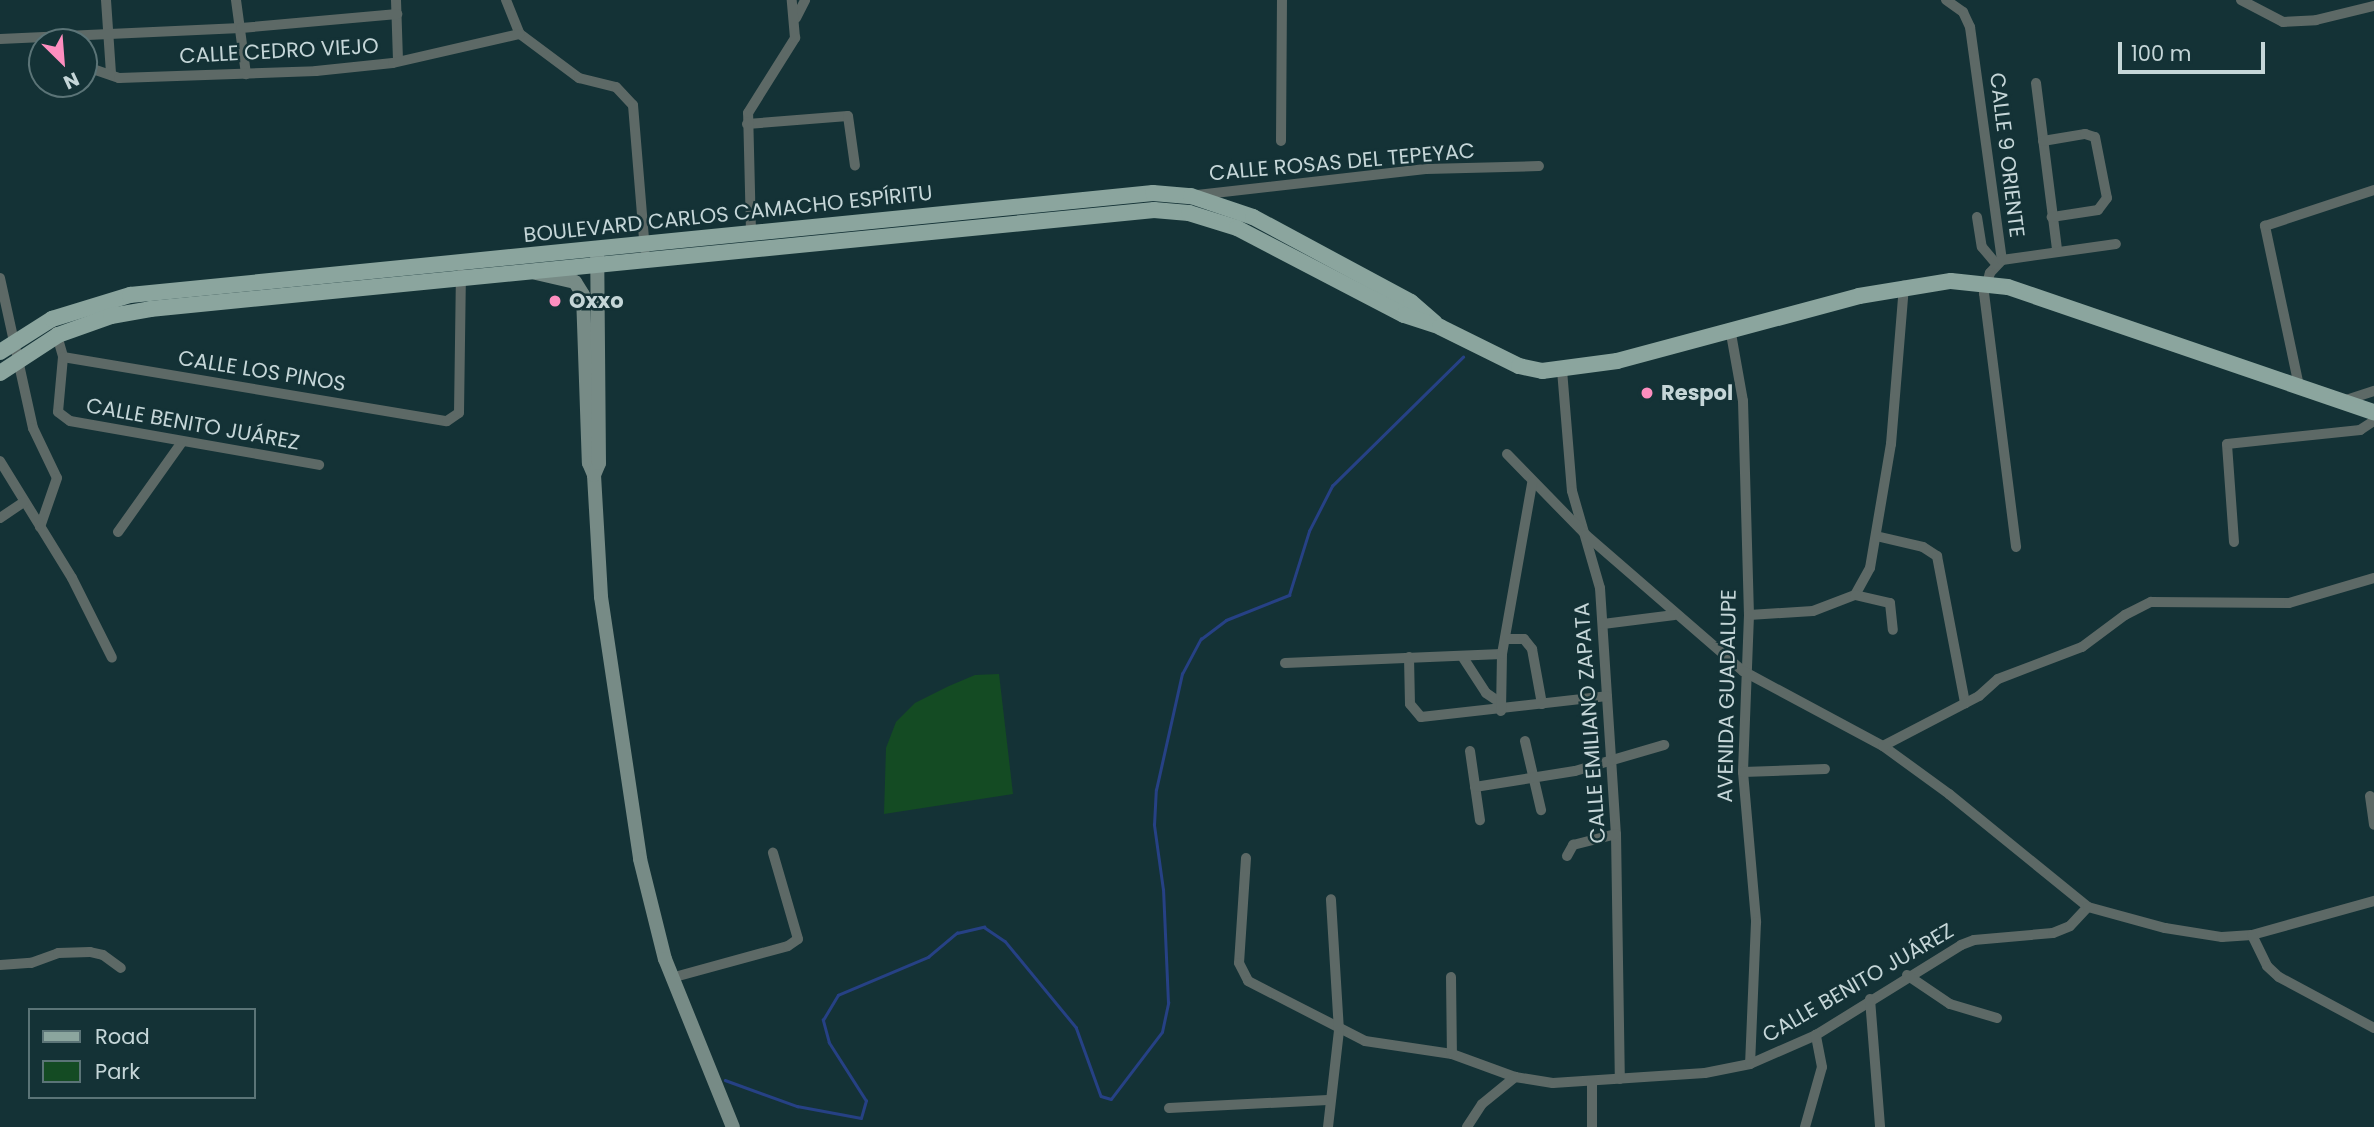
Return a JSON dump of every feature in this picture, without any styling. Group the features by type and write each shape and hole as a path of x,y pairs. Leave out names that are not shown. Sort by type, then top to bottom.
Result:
{"main road":[{"name":"BOULEVARD CARLOS CAMACHO ESPÍRITU","path":"645,251 751,232 1153,193 1191,196 1253,218 1321,252 1411,302 1440,327"},
{"name":"BOULEVARD CARLOS CAMACHO ESPÍRITU","path":"6,348 52,319 122,296 458,262 597,256 1098,213 1170,210 1237,228 1404,315 1440,327 1519,366 1562,370 1617,361 1730,328 1904,286 1985,283 2374,412"},
{"name":"BOULEVARD CARLOS CAMACHO ESPÍRITU","path":"0,373 58,335 111,316 150,309 535,272 597,256"},
{"path":"594,475 599,463 597,256"},
{"path":"535,272 575,282 581,288 589,463 594,475 597,549 640,859 671,978 733,1127"},
{"path":"581,288 599,287"}],"street":[{"path":"106,0 111,73"},
{"path":"236,0 246,74"},
{"path":"396,0 398,61"},
{"path":"506,0 520,34 579,78 616,87 633,105 645,251"},
{"path":"792,0 796,18"},
{"path":"751,232 747,124 754,100 791,47 796,18 805,0"},
{"path":"1281,141 1282,0"},
{"name":"CALLE 9 ORIENTE","path":"1946,0 1963,12 1970,27 1999,263 1985,283"},
{"path":"2241,0 2283,22 2335,17 2374,6"},
{"path":"0,38 241,28 397,14"},
{"name":"CALLE CEDRO VIEJO","path":"98,70 119,78 246,74 398,61 520,34"},
{"path":"2036,83 2057,249"},
{"path":"747,124 848,116 855,166"},
{"path":"2043,141 2085,134 2095,137 2107,198 2098,210 2052,216"},
{"name":"CALLE ROSAS DEL TEPEYAC","path":"1191,196 1426,169 1539,166"},
{"path":"2299,386 2265,226 2374,190"},
{"path":"1977,218 1982,247 1999,263 2057,249 2116,244"},
{"path":"458,262 462,279"},
{"path":"0,278 6,348 17,361 33,428 57,478 40,527"},
{"name":"CALLE LOS PINOS","path":"63,357 454,419 459,414 462,279"},
{"path":"1985,283 2016,547"},
{"path":"1855,596 1864,584 1877,536 1891,444 1904,286"},
{"name":"CALLE BENITO JUÁREZ","path":"52,319 63,357 57,405 64,418 182,442 319,465"},
{"name":"AVENIDA GUADALUPE","path":"1730,328 1743,401 1749,615 1743,671 1743,772 1756,914 1750,1064"},
{"name":"CALLE EMILIANO ZAPATA","path":"1562,370 1572,491 1600,587 1616,834 1620,1079"},
{"path":"2342,401 2374,391"},
{"path":"2234,542 2227,443 2360,430 2374,421"},
{"path":"118,533 182,442"},
{"path":"1507,454 1532,483 1586,535 1674,615 1743,671 1883,746 1949,794 2088,907 2200,936 2252,935 2374,901"},
{"path":"0,461 40,527 112,658"},
{"path":"1501,707 1502,654 1507,639 1532,483"},
{"path":"0,518 24,502"},
{"path":"1877,536 1931,550 1937,556 1965,703"},
{"path":"1883,746 1965,703 1998,680 2082,647 2134,609 2171,600 2289,603 2374,578"},
{"path":"1749,615 1813,611 1855,596 1891,603 1893,630"},
{"path":"1603,624 1674,615"},
{"path":"1507,639 1524,639 1532,649 1542,704"},
{"path":"1285,663 1502,654"},
{"path":"1462,656 1486,692 1501,707"},
{"path":"1409,657 1410,704 1416,715 1607,696"},
{"path":"1525,741 1541,810"},
{"path":"1475,787 1533,778 1611,760 1664,744"},
{"path":"1470,751 1480,820"},
{"path":"1743,772 1825,769"},
{"path":"2370,796 2374,825"},
{"path":"1567,856 1578,842 1616,834"},
{"path":"671,978 795,943 799,935 773,853"},
{"name":"CALLE BENITO JUÁREZ","path":"1246,858 1242,974 1255,986 1339,1031 1365,1041 1452,1054 1515,1077 1553,1083 1705,1073 1750,1064 1816,1035 1907,975 1975,940 2061,931 2088,907"},
{"path":"1328,1127 1328,1100 1339,1031 1332,899"},
{"path":"2252,935 2267,966 2279,978 2374,1028"},
{"path":"0,965 31,963 58,953 90,952 103,955 121,968"},
{"path":"1907,975 1950,1004 1997,1018"},
{"path":"1451,977 1452,1054"},
{"path":"1870,999 1880,1127"},
{"path":"1805,1127 1822,1068 1816,1035"},
{"path":"1467,1127 1482,1104 1515,1077"},
{"path":"1592,1081 1592,1127"},
{"path":"1169,1108 1328,1100"}],"green space":[{"path":"999,674 1013,794 884,814 886,748 896,722 915,703 949,686 975,675"}],"waterway":[{"path":"725,1080 797,1106 861,1118 866,1101 829,1043 823,1020 838,995 928,957 957,933 984,927 1005,941 1076,1027 1101,1096 1111,1099 1162,1032 1168,1003 1163,890 1154,825 1156,790 1182,674 1201,639 1226,620 1289,595 1309,531 1332,486 1463,357"}],"place":[{"name":"Oxxo","path":"555,301"},
{"name":"Respol","path":"1647,393"}]}
